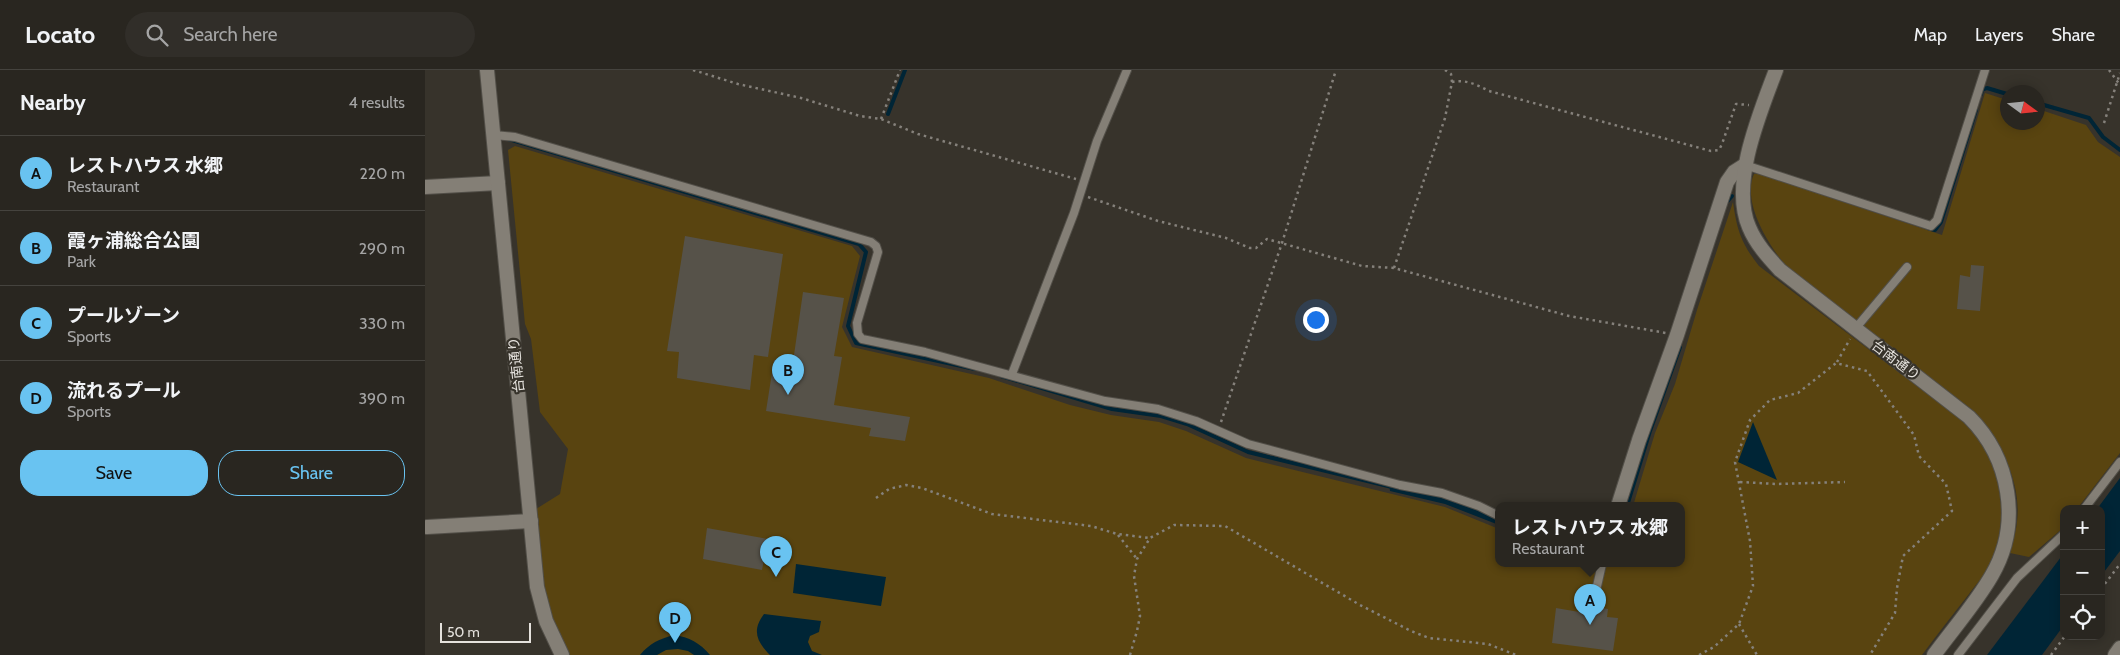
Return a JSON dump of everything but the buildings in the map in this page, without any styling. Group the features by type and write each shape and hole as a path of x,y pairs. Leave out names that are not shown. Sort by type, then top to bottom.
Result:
{"street":[{"name":"台南通り","path":"487,70 537,587 546,621 562,655"},
{"name":"台南通り","path":"1775,70 1745,165 1743,194 1745,213 1749,226 1765,255 1780,270 1953,403 1979,427 1996,456 2007,488 2009,523 2000,560 1992,575 1934,655"},
{"path":"1619,502 1727,182 1734,172 1745,165"},
{"path":"425,187 498,183"},
{"path":"426,526 531,521"},
{"path":"2115,655 2120,648"}],"lane":[{"path":"1012,374 1057,258 1097,141 1127,70"},
{"path":"1745,165 1931,226 1937,220 1985,70"},
{"path":"494,135 515,137 871,242 876,246 878,252 857,323 858,334 862,339 925,352 1105,400 1158,409 1218,430 1248,444 1400,485 1442,494 1479,506 1495,514"},
{"path":"1855,328 1907,267"},
{"path":"2088,505 2120,462"},
{"path":"1958,655 2017,578 2060,538"},
{"path":"1595,595 1601,567"}],"path":[{"path":"693,70 738,84 801,98 860,116 881,119 927,137 1083,181"},
{"path":"881,119 899,70"},
{"path":"1218,430 1282,243 1336,70"},
{"path":"1394,268 1445,118 1452,82 1451,74 1445,70"},
{"path":"2109,70 2120,85"},
{"path":"2104,122 2120,73"},
{"path":"1452,82 1471,83 1489,91 1711,151 1719,150 1723,144 1736,104 1763,108"},
{"path":"1079,194 1158,221 1226,238 1250,248 1256,248 1267,239 1362,266 1394,268 1569,316 1677,335"},
{"path":"1699,655 1714,647 1739,624 1753,586 1750,541 1735,462 1750,420 1771,400 1798,393 1836,363 1855,328"},
{"path":"1836,363 1867,371 1914,435 1919,456 1946,484 1952,511 1903,556 1895,613 1870,655"},
{"path":"1740,482 1777,484 1845,482"},
{"path":"876,498 889,490 906,485 922,488 992,514 1091,526 1117,534 1150,538"},
{"path":"1130,655 1139,616 1134,576 1137,559 1150,538 1175,525 1225,526 1359,605 1411,631 1429,638 1488,644 1516,655"},
{"path":"1117,534 1137,559"},
{"path":"2105,583 2120,564"},
{"path":"1739,624 1757,655"},
{"path":"2051,655 2062,640"}],"shaded area":[{"path":"1985,93 2000,98 2000,130 2045,130 2045,111 2086,125 2098,142 2120,157 2120,453 2080,505 2060,505 2060,531 2029,557 2010,553 2016,530 2018,507 2013,477 2001,449 1984,423 1975,412 1788,268 1773,249 1754,211 1751,185 1754,174 1759,174 1942,235"},
{"path":"515,146 852,246 860,256 842,327 852,347 989,378 1070,405 1111,415 1159,422 1186,431 1246,458 1445,507 1495,527 1495,567 1685,567 1685,502 1634,502 1655,433 1675,384 1697,310 1733,202 1741,236 1759,266 1963,421 1983,444 1995,472 2001,502 2001,518 1996,549 1986,571 1922,655 568,655 554,628 543,585 536,509 560,494 568,449 540,412 531,339 525,324 508,150"}],"water":[{"path":"1753,422 1777,480 1738,462"},
{"path":"2120,478 2120,551 2105,571 2105,505 2100,505"},
{"path":"1389,484 1447,498 1495,516 1495,523 1445,504 1390,491"},
{"path":"2060,558 2060,630 2042,655 1987,655"},
{"path":"796,564 886,577 881,606 793,593"},
{"path":"764,614 821,621 819,632 810,636 808,642 812,651 822,655 770,655 761,645 757,635 758,625"},
{"path":"674,635 694,641 710,655 694,655 688,651 678,649 666,650 657,655 640,655 655,642"}],"waterway":[{"path":"888,114 905,70"},
{"path":"1981,94 1982,90 1987,88 2000,92"},
{"path":"2045,105 2089,118 2103,137 2120,150"},
{"path":"1928,228 1935,230 1941,222 1976,110"},
{"path":"508,139 859,244 866,252 848,326 856,343 975,369"},
{"path":"1725,204 1732,196"},
{"path":"1628,502 1650,431 1680,347"},
{"path":"1001,376 1112,409 1161,416 1187,424 1248,452 1392,487"}],"place":[{"name":"霞ヶ浦総合公園","path":"788,395"},
{"name":"プールゾーン","path":"776,577"},
{"name":"レストハウス 水郷","path":"1590,625"},
{"name":"流れるプール","path":"675,643"}]}
